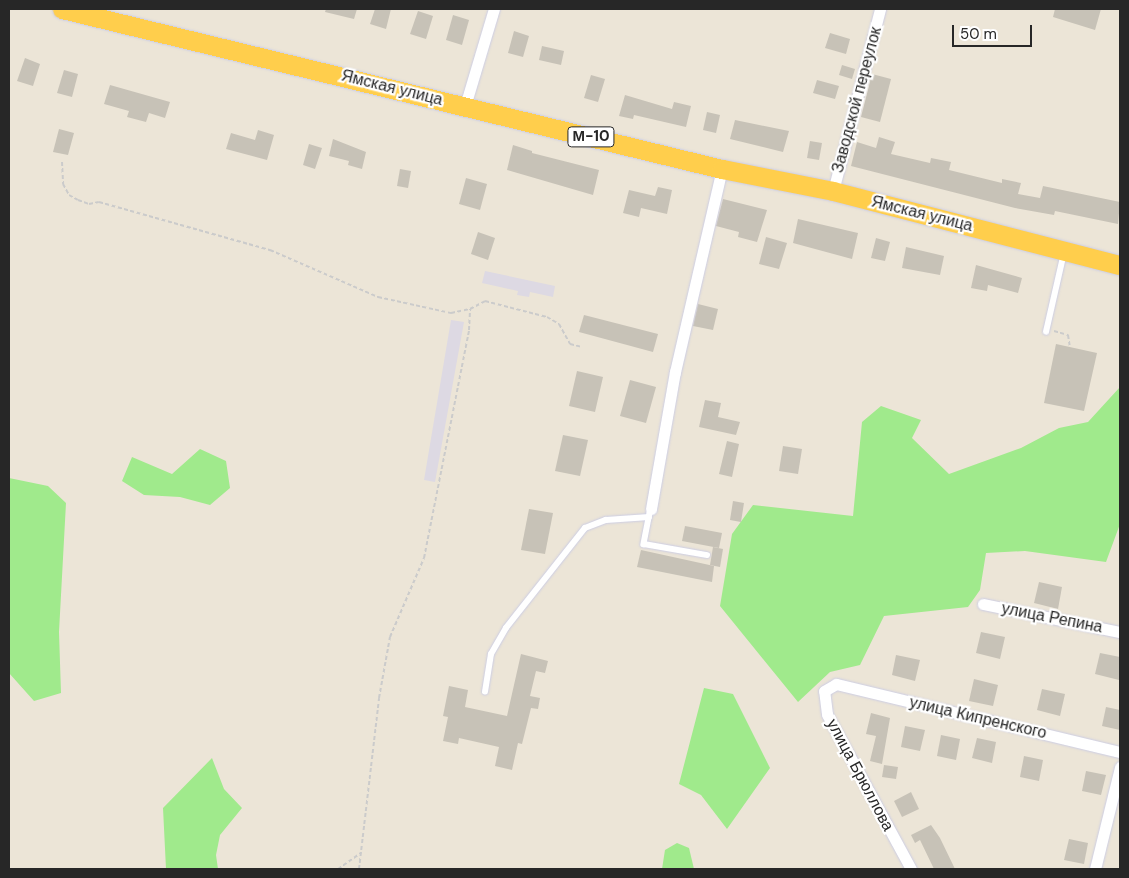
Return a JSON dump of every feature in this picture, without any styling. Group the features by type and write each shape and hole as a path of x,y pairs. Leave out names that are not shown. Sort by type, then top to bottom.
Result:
{"highway":[{"name":"Ямская улица","path":"62,9 722,168 833,191 1120,265"}],"street":[{"path":"465,106 494,9"},
{"name":"Заводской переулок","path":"833,191 880,9"},
{"path":"650,513 675,372 722,168"},
{"name":"улица Репина","path":"983,604 1120,632"},
{"name":"улица Кипренского","path":"836,684 1120,752"},
{"name":"улица Брюллова","path":"836,684 824,691 828,714 911,869"},
{"path":"1095,869 1120,767"}],"lane":[{"path":"1046,330 1065,250"},
{"path":"485,692 491,654 506,628 585,528 606,520 650,513 644,544 707,555"}],"path":[{"path":"62,162 63,184 69,195 89,204 99,202 270,250 378,297 451,314 470,309 484,301 547,317 559,324 570,344 582,347"},
{"path":"359,869 379,698 390,637 424,558 469,330 470,309"},
{"path":"1046,330 1068,335 1070,347"},
{"path":"338,869 361,853"}],"shaded area":[{"path":"485,271 555,286 553,297 530,292 529,297 517,295 518,291 482,283"},
{"path":"451,320 464,322 435,482 424,480"}],"green space":[{"path":"1120,387 1120,524 1106,562 1025,551 986,553 980,590 968,607 884,616 860,665 830,672 798,702 720,606 732,534 753,505 853,516 862,422 881,406 921,420 912,438 949,474 1021,448 1059,428 1088,422"},
{"path":"200,449 226,461 230,488 210,505 180,497 144,495 122,481 132,457 172,474"},
{"path":"9,478 48,486 66,503 59,632 61,693 34,701 9,673"},
{"path":"704,688 733,694 770,768 727,829 701,795 679,784"},
{"path":"212,758 224,789 242,808 220,835 216,855 218,869 166,869 163,808"},
{"path":"677,843 689,848 694,869 662,869 665,850"}],"building":[{"path":"326,9 357,9 354,19 325,12"},
{"path":"375,9 391,9 386,29 370,24"},
{"path":"1055,9 1101,9 1095,30 1053,17"},
{"path":"418,11 433,16 426,39 410,34"},
{"path":"453,15 469,20 462,45 446,40"},
{"path":"514,31 529,36 523,57 508,53"},
{"path":"830,33 850,39 846,54 825,48"},
{"path":"542,46 564,51 561,65 539,60"},
{"path":"25,58 40,64 33,86 17,81"},
{"path":"842,65 855,69 852,79 839,75"},
{"path":"64,70 78,74 72,97 57,93"},
{"path":"872,74 891,79 880,122 861,117"},
{"path":"591,75 605,79 598,102 584,98"},
{"path":"817,80 839,86 835,99 813,93"},
{"path":"110,85 170,102 165,118 149,113 146,122 127,117 129,111 104,104"},
{"path":"625,95 672,109 674,102 691,106 686,127 634,115 633,119 619,116"},
{"path":"707,112 720,115 716,133 703,130"},
{"path":"735,120 789,131 783,152 730,139"},
{"path":"59,129 74,133 68,155 53,152"},
{"path":"258,130 274,135 267,160 226,149 231,133 255,140"},
{"path":"879,137 895,142 891,154 930,163 931,158 951,162 949,170 1002,183 1002,179 1021,183 1018,194 1040,198 1043,186 1120,202 1118,224 1055,211 1054,215 1015,208 851,166 857,142 876,148"},
{"path":"333,139 366,152 362,169 348,165 349,161 329,156"},
{"path":"810,141 822,143 819,160 807,158"},
{"path":"309,144 322,148 315,169 303,165"},
{"path":"513,145 532,151 532,153 599,170 593,195 507,170"},
{"path":"400,169 411,171 408,188 397,186"},
{"path":"466,178 487,184 480,210 459,204"},
{"path":"658,187 672,190 667,214 641,208 639,217 623,213 629,190 655,196"},
{"path":"723,199 767,210 757,242 738,237 739,232 716,226"},
{"path":"798,219 858,233 852,259 793,243"},
{"path":"478,232 495,238 488,260 471,254"},
{"path":"766,237 787,243 779,269 759,264"},
{"path":"876,238 890,242 885,261 871,258"},
{"path":"906,247 944,256 940,275 902,268"},
{"path":"976,265 1022,278 1018,293 988,285 987,291 971,288"},
{"path":"698,304 718,309 713,330 693,326"},
{"path":"584,315 658,334 653,352 579,332"},
{"path":"1056,344 1097,353 1084,411 1044,403"},
{"path":"577,371 603,377 595,412 569,406"},
{"path":"630,380 656,387 646,423 620,416"},
{"path":"705,400 721,403 718,417 740,422 736,435 699,427"},
{"path":"563,435 588,440 580,476 555,471"},
{"path":"727,441 739,444 732,477 719,474"},
{"path":"783,446 802,449 798,474 779,471"},
{"path":"733,501 744,503 741,522 730,520"},
{"path":"529,509 553,513 545,554 521,550"},
{"path":"685,526 722,533 719,548 682,541"},
{"path":"713,547 723,549 720,567 710,565"},
{"path":"641,550 714,566 712,582 637,567"},
{"path":"1039,582 1062,587 1058,609 1034,603"},
{"path":"981,632 1005,637 1000,659 976,653"},
{"path":"1100,653 1120,657 1119,680 1095,674"},
{"path":"521,654 548,661 545,673 536,671 530,696 540,698 538,709 531,708 522,744 518,743 512,770 495,766 499,747 459,738 458,744 443,741 448,717 443,716 449,686 468,690 465,707 507,716"},
{"path":"896,655 920,660 915,681 892,675"},
{"path":"974,679 998,685 993,706 969,701"},
{"path":"1042,689 1065,694 1060,716 1037,710"},
{"path":"1106,707 1120,710 1120,730 1102,726"},
{"path":"871,713 890,718 882,764 870,761 876,736 866,734"},
{"path":"905,726 925,730 920,751 901,747"},
{"path":"941,735 960,739 956,760 937,756"},
{"path":"977,738 996,742 992,763 972,758"},
{"path":"1024,756 1043,760 1039,781 1020,777"},
{"path":"884,765 898,767 896,779 882,777"},
{"path":"1086,771 1106,775 1101,795 1082,791"},
{"path":"911,792 919,809 902,817 894,801"},
{"path":"931,825 940,838 955,869 934,869 920,840 915,843 911,835"},
{"path":"1069,839 1088,843 1084,864 1064,860"}]}
